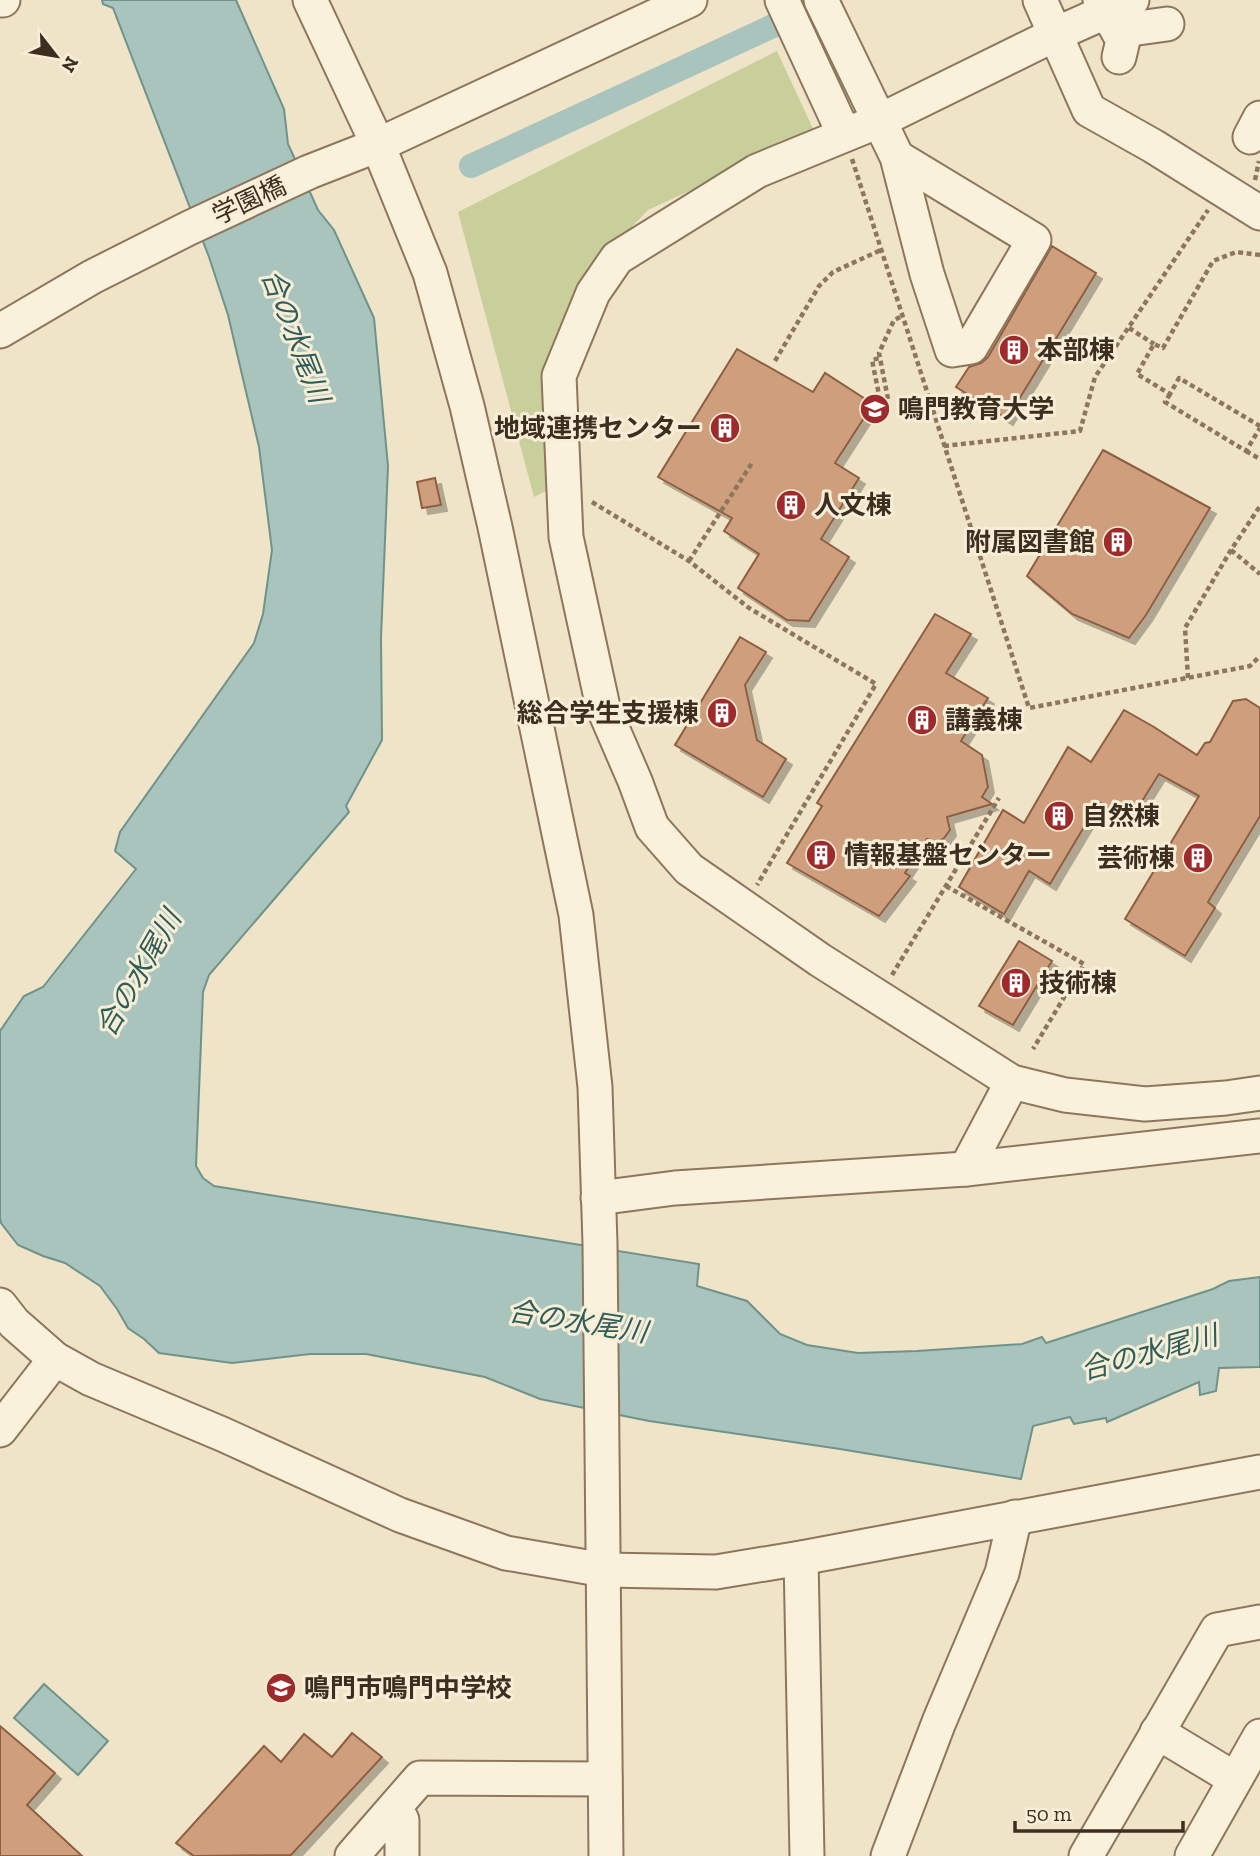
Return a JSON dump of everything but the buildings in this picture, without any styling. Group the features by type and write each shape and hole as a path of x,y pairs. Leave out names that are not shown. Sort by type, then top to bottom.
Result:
{"street":[{"path":"310,0 378,145 430,274 467,406 495,527 576,915 595,1087 600,1244 606,1856"},
{"name":"学園橋","path":"0,331 92,277 189,228 309,172 378,145 690,0"},
{"path":"1041,0 1089,110 1153,146 1260,213"},
{"path":"826,11 897,157 927,274 952,350 971,347 1034,240 897,157"},
{"path":"788,13 844,134"},
{"path":"1167,24 1131,29 1116,20 1056,34 879,121 757,171 617,258 593,293 559,376 566,537 603,708 652,828 689,869 820,960 1012,1082 1065,1095 1145,1104 1260,1093"},
{"path":"966,1168 1012,1082"},
{"path":"598,1198 675,1188 966,1168 1260,1136"},
{"path":"0,1305 14,1323 55,1359 91,1379 222,1434 400,1515 506,1553 604,1570 716,1572 1260,1472"},
{"path":"0,1430 55,1359"},
{"path":"888,1856 939,1722 1002,1573 1015,1517"},
{"path":"801,1558 807,1856"},
{"path":"1086,1856 1217,1630 1260,1622"},
{"path":"1157,1732 1235,1780"},
{"path":"1192,1856 1260,1736"},
{"path":"352,1856 420,1779 606,1779"},
{"path":"395,1808 402,1821 402,1856"}],"path":[{"path":"844,134 1029,708 1250,666 1260,656"},
{"path":"944,446 1080,431 1096,377 1222,189"},
{"path":"775,360 819,286 833,271 881,250"},
{"path":"1129,328 1163,348 1213,261 1236,252 1260,256"},
{"path":"888,399 879,354 894,320 902,316"},
{"path":"1154,344 1137,374 1170,394"},
{"path":"880,358 872,360 880,400"},
{"path":"1246,451 1260,427 1178,379 1165,402 1246,451 1260,459"},
{"path":"689,561 752,463"},
{"path":"564,485 689,561 749,608 876,684 744,907"},
{"path":"1188,678 1185,628 1260,506"},
{"path":"1231,550 1260,574"},
{"path":"879,997 999,798"},
{"path":"946,886 1084,964 1033,1049"}],"green space":[{"path":"777,51 815,133 648,210 578,283 547,372 546,491 534,497 458,212"}],"water":[{"name":"合の水尾川","path":"102,0 236,0 284,109 288,144 318,210 334,230 374,318 388,466 381,638 382,740 346,806 349,812 209,975 203,992 196,1166 203,1178 214,1186 699,1264 697,1286 747,1301 780,1334 807,1345 858,1353 1022,1344 1042,1337 1046,1343 1213,1289 1229,1281 1260,1277 1260,1367 1219,1368 1216,1391 1200,1395 1199,1382 1107,1422 1106,1418 1074,1424 1070,1417 1033,1426 1021,1479 649,1421 540,1399 485,1377 366,1354 310,1354 232,1363 159,1353 128,1328 100,1286 65,1263 18,1245 0,1218 0,1031 24,996 43,987 136,869 115,851 120,832 254,643 263,614 272,550 259,447 228,315 209,257 113,8 103,4"},
{"path":"44,1684 108,1741 78,1775 14,1718"}],"waterway":[{"path":"471,166 829,0"}],"place":[{"name":"本部棟","path":"1014,350"},
{"name":"鳴門教育大学","path":"875,409"},
{"name":"地域連携センター","path":"725,428"},
{"name":"人文棟","path":"791,505"},
{"name":"附属図書館","path":"1118,542"},
{"name":"総合学生支援棟","path":"722,713"},
{"name":"講義棟","path":"922,720"},
{"name":"自然棟","path":"1059,816"},
{"name":"情報基盤センター","path":"821,855"},
{"name":"芸術棟","path":"1198,858"},
{"name":"技術棟","path":"1016,983"},
{"name":"鳴門市鳴門中学校","path":"281,1688"}]}
